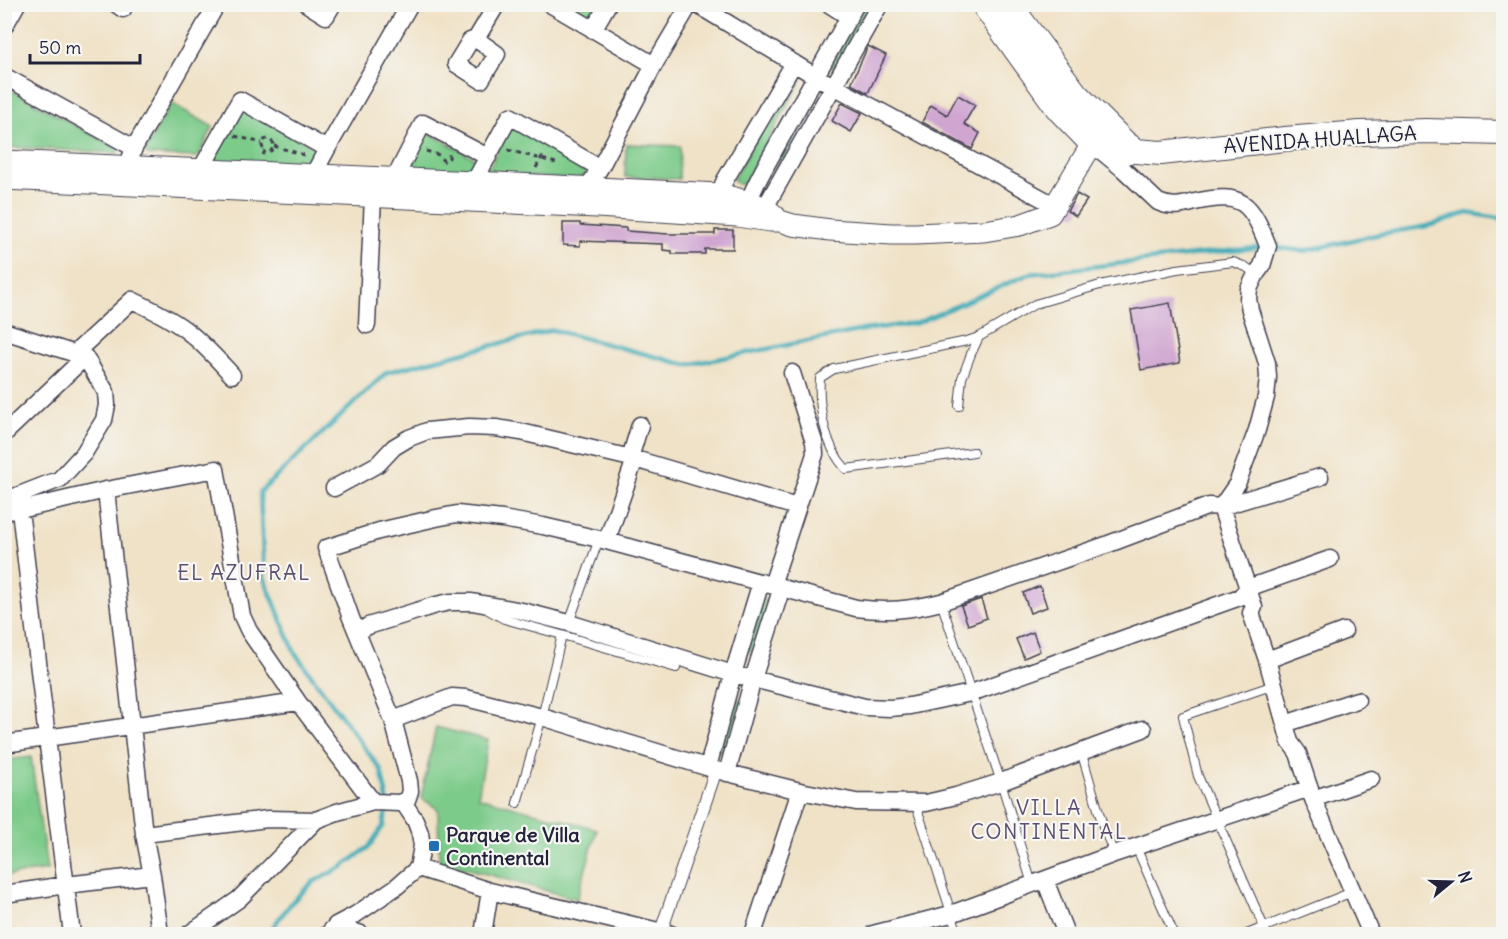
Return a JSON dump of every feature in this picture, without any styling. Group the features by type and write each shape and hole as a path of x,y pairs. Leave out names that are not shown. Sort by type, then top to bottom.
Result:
{"main road":[{"path":"983,4 1059,110 1092,144"},
{"path":"1009,4 1076,94 1136,151"},
{"name":"AVENIDA HUALLAGA","path":"1092,144 1113,151 1161,153 1360,133 1426,131 1503,133"}],"street":[{"path":"4,27 17,4"},
{"path":"116,4 123,9 125,4"},
{"path":"127,167 217,4"},
{"path":"307,4 326,16 333,4"},
{"path":"476,39 497,4"},
{"path":"550,4 654,65"},
{"path":"593,30 608,4"},
{"path":"583,197 654,65 690,4"},
{"path":"696,4 718,10 815,76 1056,206"},
{"path":"759,213 761,175 853,11 829,4"},
{"path":"759,213 779,185 880,4"},
{"path":"316,169 409,5"},
{"path":"719,194 794,63"},
{"path":"4,76 127,167"},
{"path":"201,169 240,99 316,169 373,197 583,197 719,194 759,213 793,225 892,234 984,231 1020,225 1050,214 1092,144 1108,126"},
{"path":"474,182 493,152 510,116 600,168"},
{"path":"395,178 423,123 493,152"},
{"path":"1092,144 1158,202 1171,206 1226,198 1239,201 1252,213 1268,246 1262,266 1249,289 1248,299 1267,363 1266,397 1237,484 1221,507"},
{"path":"1136,151 1133,162 1141,187"},
{"path":"4,161 201,169 316,169"},
{"path":"4,179 127,167 316,169 395,178 474,182 583,197 759,213"},
{"path":"367,324 373,197"},
{"path":"4,434 132,300 187,331 232,375"},
{"path":"4,501 60,479 84,453 104,420 107,405 106,392 80,355 8,337"},
{"path":"717,770 733,674 772,585 814,454 814,442 792,373"},
{"path":"603,539 632,459 640,425"},
{"path":"334,488 378,464 394,447 427,431 469,427 496,428 632,459 797,507"},
{"path":"72,934 12,510 216,469 242,616 249,631 298,702 373,802"},
{"path":"144,834 268,819 316,819 373,802 401,803 407,800 410,791 409,781 393,720 351,618 326,548 411,523 457,514 543,526 603,539 856,608 915,609 1106,545 1209,506 1221,507 1320,477"},
{"path":"106,490 144,834 160,934"},
{"path":"1221,507 1254,607 1251,613 1290,742 1298,753 1311,794 1371,934"},
{"path":"358,632 436,605 461,601 474,602 522,611 566,629 733,674 865,707 890,708 971,693 1240,597 1248,588 1330,559"},
{"path":"418,868 490,891 664,933 717,770 753,679 772,585"},
{"path":"1254,607 1260,610 1300,739 1298,753"},
{"path":"1275,657 1344,631"},
{"path":"393,720 452,698 466,698 542,717 717,770 800,791 856,802 926,803 1001,782 1143,729"},
{"path":"1294,721 1357,700"},
{"path":"4,744 298,702"},
{"path":"873,934 951,914 1113,854 1217,819 1371,779"},
{"path":"753,934 800,791"},
{"path":"332,930 396,887 418,868 422,846 420,833 415,820 401,803"},
{"path":"189,934 239,898 316,819"},
{"path":"4,894 152,875"},
{"path":"1039,882 1066,934"},
{"path":"483,934 490,891"},
{"path":"332,930 361,934"}],"lane":[{"path":"974,452 846,469 837,460 824,426 819,394 820,378 834,369 967,341 979,337 1035,304 1100,285 1177,269 1233,262 1256,274"},
{"path":"959,406 962,378 979,337"},
{"path":"517,803 566,629 603,539"},
{"path":"941,602 1001,782 1039,882"},
{"path":"566,629 676,668"},
{"path":"1265,931 1198,776 1183,716 1274,685"},
{"path":"1081,751 1113,854"},
{"path":"915,802 958,934"},
{"path":"1136,847 1174,934"},
{"path":"1247,934 1265,931 1352,892"}],"path":[{"path":"228,134 262,143"},
{"path":"262,143 267,139 270,140 274,146 316,169"},
{"path":"262,143 265,151 271,151 274,146"},
{"path":"493,152 541,159 563,165"},
{"path":"532,175 545,152"}],"green space":[{"path":"568,5 601,5 591,18"},
{"path":"866,5 872,5 835,69 830,66"},
{"path":"793,74 802,79 745,182 737,184 733,179"},
{"path":"4,86 118,149 117,153 5,147"},
{"path":"816,93 820,95 775,178 771,176"},
{"path":"171,103 213,127 196,157 147,155 145,151"},
{"path":"241,108 318,149 308,168 216,163 212,157"},
{"path":"511,124 589,167 582,180 486,174"},
{"path":"424,130 478,160 473,174 409,173 405,166"},
{"path":"626,144 680,146 679,179 625,177"},
{"path":"764,599 771,601 754,653 748,651"},
{"path":"735,699 742,701 726,754 719,752"},
{"path":"436,727 488,740 478,797 597,829 577,899 439,861 438,809 421,798"},
{"path":"31,757 47,870 5,876 5,760"}],"building":[{"path":"868,46 886,55 868,93 851,84"},
{"path":"958,95 975,105 964,124 980,133 972,149 922,122 931,105 947,115"},
{"path":"842,103 862,113 851,132 832,121"},
{"path":"1077,194 1087,200 1076,216 1067,211"},
{"path":"563,223 668,234 715,234 715,230 733,230 733,249 705,249 705,254 672,254 672,251 663,250 663,244 580,241 580,246 563,245"},
{"path":"1170,303 1180,363 1141,370 1131,310"},
{"path":"1040,586 1047,607 1030,613 1023,593"},
{"path":"981,599 987,618 968,625 961,606"},
{"path":"1033,632 1040,651 1024,658 1016,639"}],"waterway":[{"path":"1272,247 1304,251 1428,226 1467,213 1504,219"},
{"path":"269,934 292,902 313,882 342,867 369,847 383,826 388,803 381,770 295,653 264,578 260,492 387,372 553,330 687,365 863,330 917,323 1029,274 1263,247"}],"place":[{"name":"Parque de Villa Continental","path":"434,846"}],"district":[{"name":"EL AZUFRAL","path":"244,572"},
{"name":"VILLA CONTINENTAL","path":"1049,819"}]}
